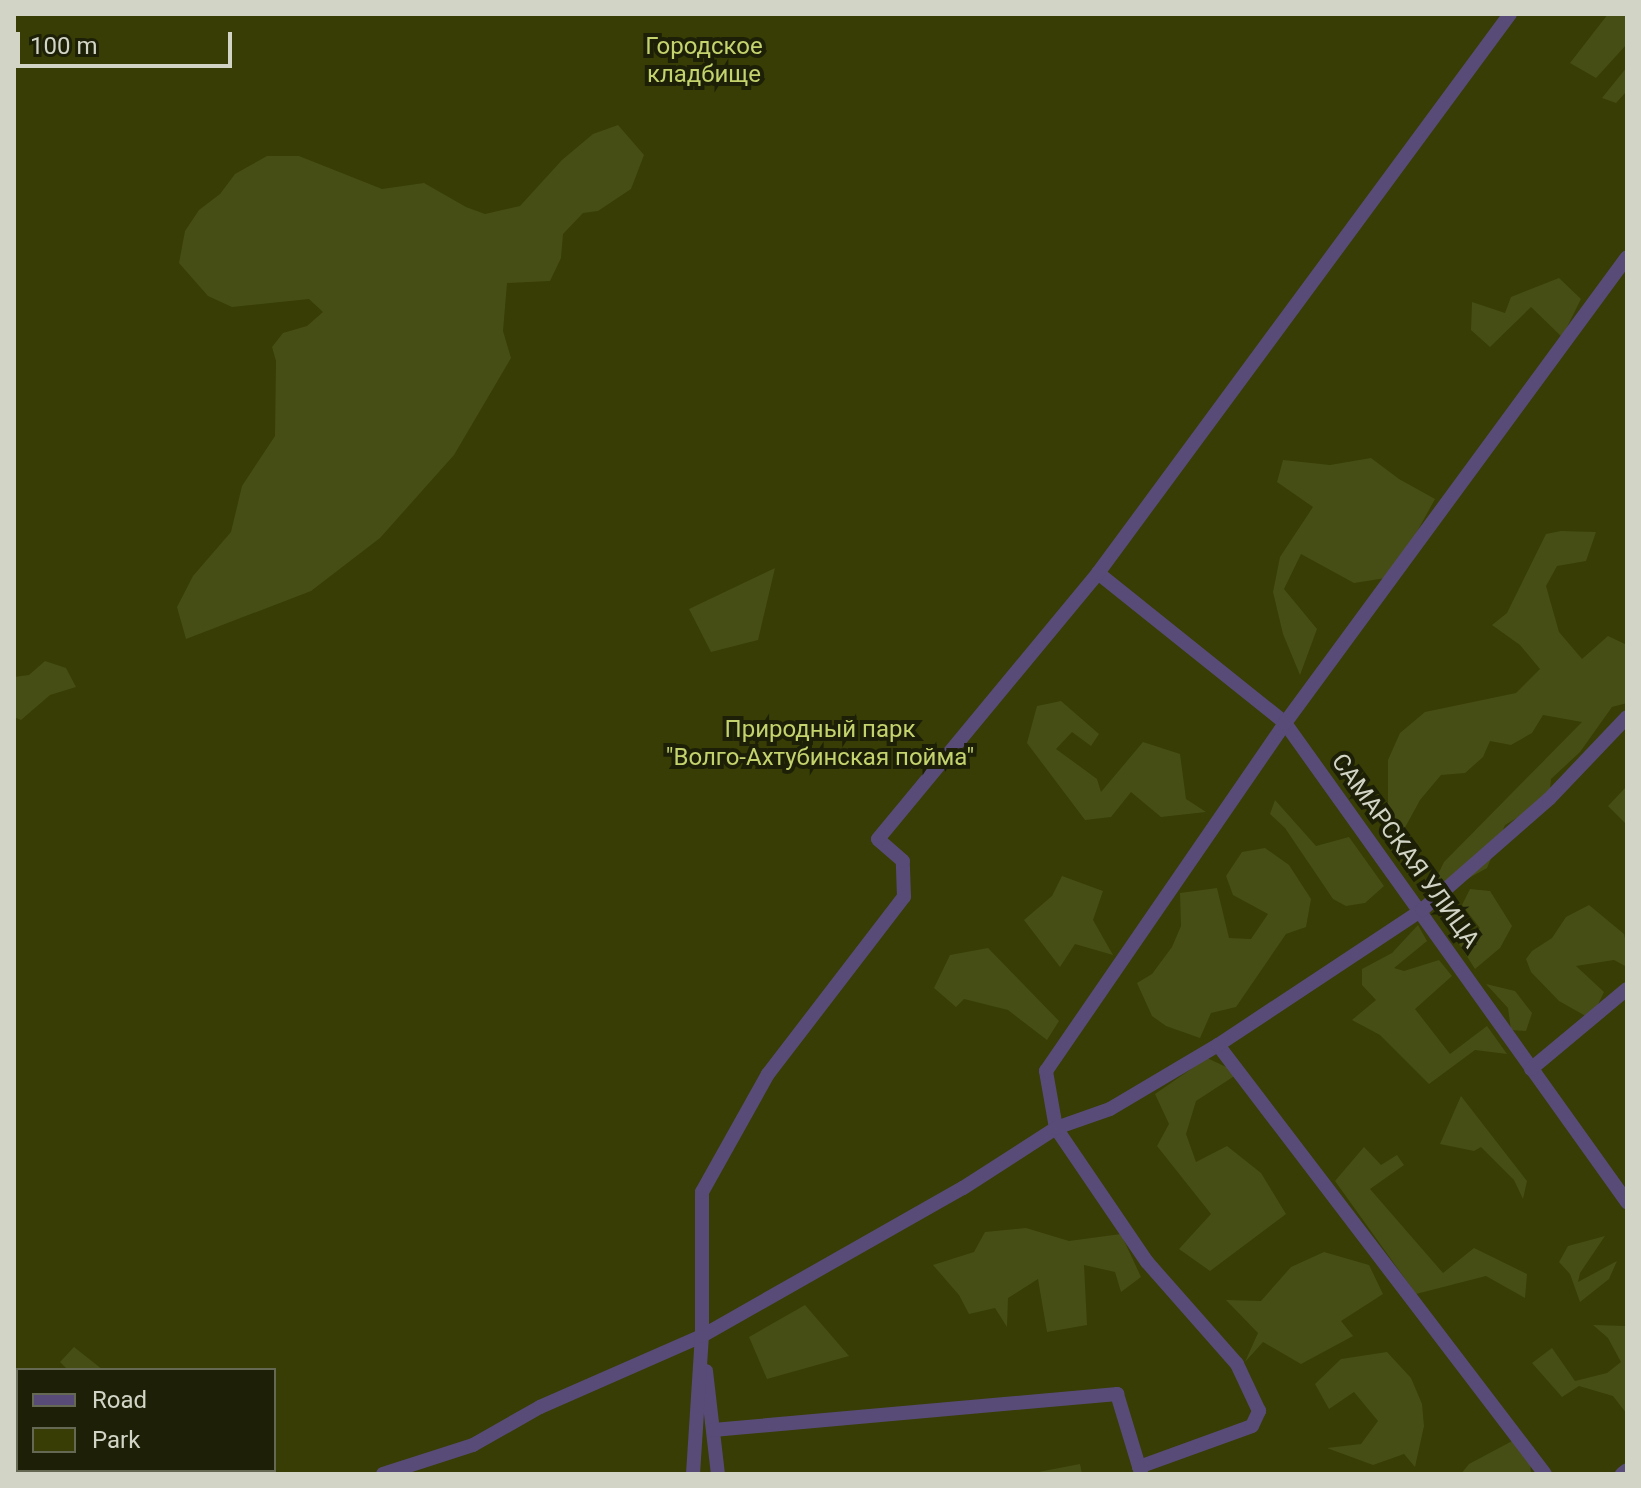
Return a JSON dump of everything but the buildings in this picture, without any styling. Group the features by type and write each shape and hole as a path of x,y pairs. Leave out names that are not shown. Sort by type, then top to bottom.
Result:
{"street":[{"path":"693,1474 702,1336 702,1192 768,1074 904,897 903,861 878,839 1098,573 1510,14"},
{"path":"713,1430 1117,1394 1140,1470 1252,1426 1259,1411 1237,1364 1147,1262 1056,1128 1046,1071 1285,723 1627,257"},
{"name":"САМАРСКАЯ УЛИЦА","path":"1098,573 1285,723 1422,910 1627,1202"},
{"path":"383,1474 473,1445 540,1407 702,1336 963,1188 1056,1128 1110,1109 1218,1045 1422,910 1549,799 1627,717"},
{"path":"1531,1069 1627,989"},
{"path":"1218,1045 1545,1474"},
{"path":"702,1336 718,1474"},
{"path":"1622,1474 1627,1470"}],"green space":[{"name":"Природный парк \"Волго-Ахтубинская пойма\"","path":"14,14 1627,14 1627,1474 14,1474"},
{"path":"1608,14 1627,14 1627,44 1596,78 1570,63"},
{"path":"1627,67 1627,91 1616,103 1602,98"},
{"path":"618,125 644,155 631,189 598,211 583,213 563,234 561,258 550,281 507,283 503,331 511,358 454,455 380,538 311,591 186,639 177,607 193,576 231,532 242,486 275,436 276,361 272,347 283,333 307,326 323,312 309,299 232,307 208,296 179,263 185,231 199,210 220,194 235,174 267,156 299,156 382,189 424,183 485,214 520,206 562,160 593,134"},
{"path":"1559,278 1581,299 1562,337 1531,307 1490,347 1471,330 1472,302 1505,313 1511,297"},
{"path":"1371,458 1399,479 1435,499 1392,577 1354,583 1301,554 1284,589 1317,629 1300,675 1283,634 1273,592 1280,557 1313,507 1277,482 1283,460 1330,465"},
{"path":"1596,532 1586,561 1557,566 1546,586 1559,632 1582,659 1608,636 1627,645 1627,703 1612,707 1580,752 1551,779 1549,799 1505,825 1487,868 1442,893 1432,887 1444,862 1582,722 1543,715 1532,733 1511,745 1490,741 1483,757 1465,773 1441,775 1420,800 1402,833 1388,815 1388,760 1400,733 1425,712 1516,693 1540,669 1520,645 1492,625 1507,613 1546,534"},
{"path":"775,568 758,640 711,652 689,609"},
{"path":"45,661 66,668 76,687 50,695 21,720 14,717 14,677 29,675"},
{"path":"1061,701 1099,734 1091,746 1072,732 1056,749 1097,779 1101,792 1143,742 1180,754 1186,799 1206,812 1161,817 1131,792 1111,817 1085,820 1027,743 1037,706"},
{"path":"1627,786 1627,825 1608,806"},
{"path":"1275,800 1316,846 1349,837 1384,886 1365,903 1346,906 1333,899 1285,828 1270,814"},
{"path":"1265,848 1289,865 1311,899 1306,927 1286,934 1236,1007 1211,1013 1200,1038 1166,1026 1152,1016 1137,983 1152,974 1172,947 1181,926 1180,893 1217,888 1229,938 1251,939 1268,914 1233,895 1226,876 1242,852"},
{"path":"1062,876 1103,891 1093,920 1113,955 1075,944 1060,967 1024,920 1052,896"},
{"path":"1470,889 1490,891 1512,926 1500,948 1475,969 1459,944 1480,928 1462,905"},
{"path":"1589,905 1624,934 1627,948 1627,967 1614,960 1576,966 1604,992 1591,1019 1559,1001 1531,972 1526,959 1532,951 1552,938 1566,917"},
{"path":"1418,925 1427,941 1394,968 1404,971 1439,960 1452,976 1415,1009 1450,1054 1487,1026 1507,1054 1475,1050 1429,1084 1380,1035 1352,1020 1376,1000 1362,985 1362,969 1392,953"},
{"path":"988,948 1059,1021 1047,1040 1008,1010 964,999 956,1007 934,988 950,955"},
{"path":"1486,984 1515,991 1532,1013 1526,1031 1511,1030 1508,1008"},
{"path":"1207,1058 1239,1073 1196,1101 1186,1134 1196,1162 1227,1146 1261,1173 1286,1214 1210,1271 1179,1249 1211,1214 1157,1146 1169,1124 1155,1094"},
{"path":"1461,1096 1527,1181 1523,1199 1514,1180 1481,1147 1474,1151 1440,1144"},
{"path":"1364,1147 1381,1165 1397,1155 1404,1165 1370,1189 1443,1273 1474,1248 1527,1274 1525,1298 1486,1276 1416,1294 1335,1181"},
{"path":"1026,1228 1069,1241 1121,1234 1141,1277 1121,1292 1115,1272 1084,1265 1087,1325 1047,1332 1038,1279 1008,1298 1007,1327 995,1308 969,1314 959,1295 933,1265 974,1252 985,1232"},
{"path":"1605,1236 1580,1273 1578,1282 1617,1261 1609,1279 1580,1302 1570,1274 1559,1262 1568,1246"},
{"path":"1324,1252 1369,1265 1383,1294 1341,1321 1353,1336 1301,1364 1263,1342 1245,1362 1258,1333 1226,1300 1261,1301 1291,1267"},
{"path":"805,1305 849,1356 767,1379 749,1337"},
{"path":"1593,1325 1627,1326 1627,1414 1613,1396 1579,1386 1562,1397 1532,1363 1552,1348 1575,1381 1607,1373 1621,1362 1608,1338"},
{"path":"74,1347 100,1368 66,1368 60,1362"},
{"path":"1387,1352 1411,1378 1422,1404 1424,1426 1415,1467 1404,1454 1373,1465 1327,1448 1361,1444 1378,1421 1354,1392 1329,1409 1315,1384 1341,1359"},
{"path":"1514,1440 1530,1460 1531,1474 1461,1474 1469,1464"},
{"path":"1080,1464 1082,1474 1028,1474"}],"park label":[{"name":"Городское кладбище","path":"704,61"}]}
